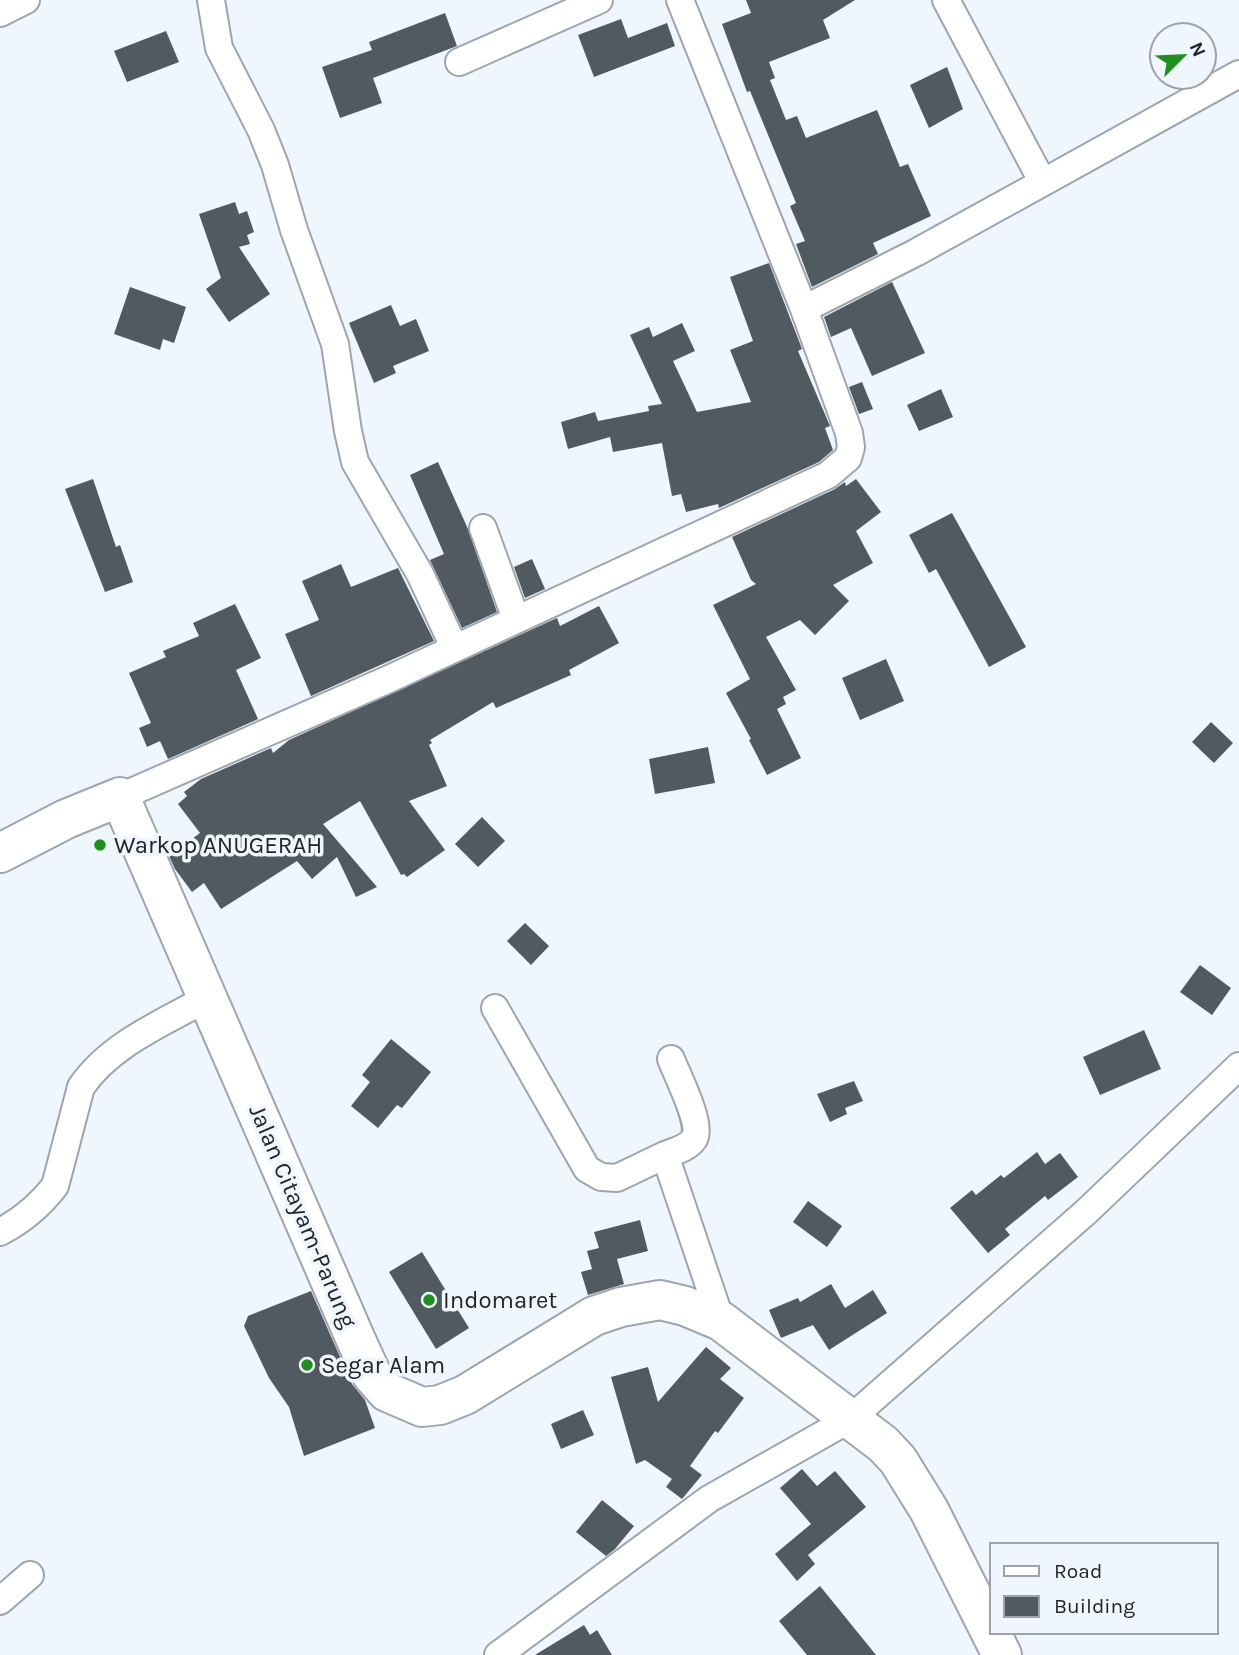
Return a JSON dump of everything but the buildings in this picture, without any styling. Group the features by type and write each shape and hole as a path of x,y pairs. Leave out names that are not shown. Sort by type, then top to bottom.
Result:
{"street":[{"path":"0,13 26,0"},
{"path":"211,0 219,48 266,142 293,230 335,344 355,462 414,562 454,647"},
{"path":"459,62 599,0"},
{"path":"0,853 66,819 389,679 828,475 848,458 851,447 849,433 804,309 680,0"},
{"path":"946,0 1042,181"},
{"path":"804,309 917,252 1239,74"},
{"path":"483,528 516,619"},
{"name":"Jalan Citayam-Parung","path":"120,797 356,1340 372,1375 387,1392 422,1407 440,1405 465,1395 594,1316 637,1303 660,1300 685,1306 721,1321 883,1444 914,1483 990,1629"},
{"path":"0,1232 12,1226 46,1198 55,1186 81,1087 89,1076 120,1048 209,997"},
{"path":"495,1008 586,1170 601,1177 617,1178 688,1146 696,1136 697,1124 671,1059"},
{"path":"498,1655 709,1499 850,1419 1086,1212 1239,1066"},
{"path":"665,1155 721,1321"},
{"path":"0,1601 30,1575"},
{"name":"Jalan Citayam-Parung","path":"992,1634 1002,1655"}],"place":[{"name":"Warkop ANUGERAH","path":"100,845"},
{"name":"Indomaret","path":"429,1300"},
{"name":"Segar Alam","path":"307,1365"}]}
